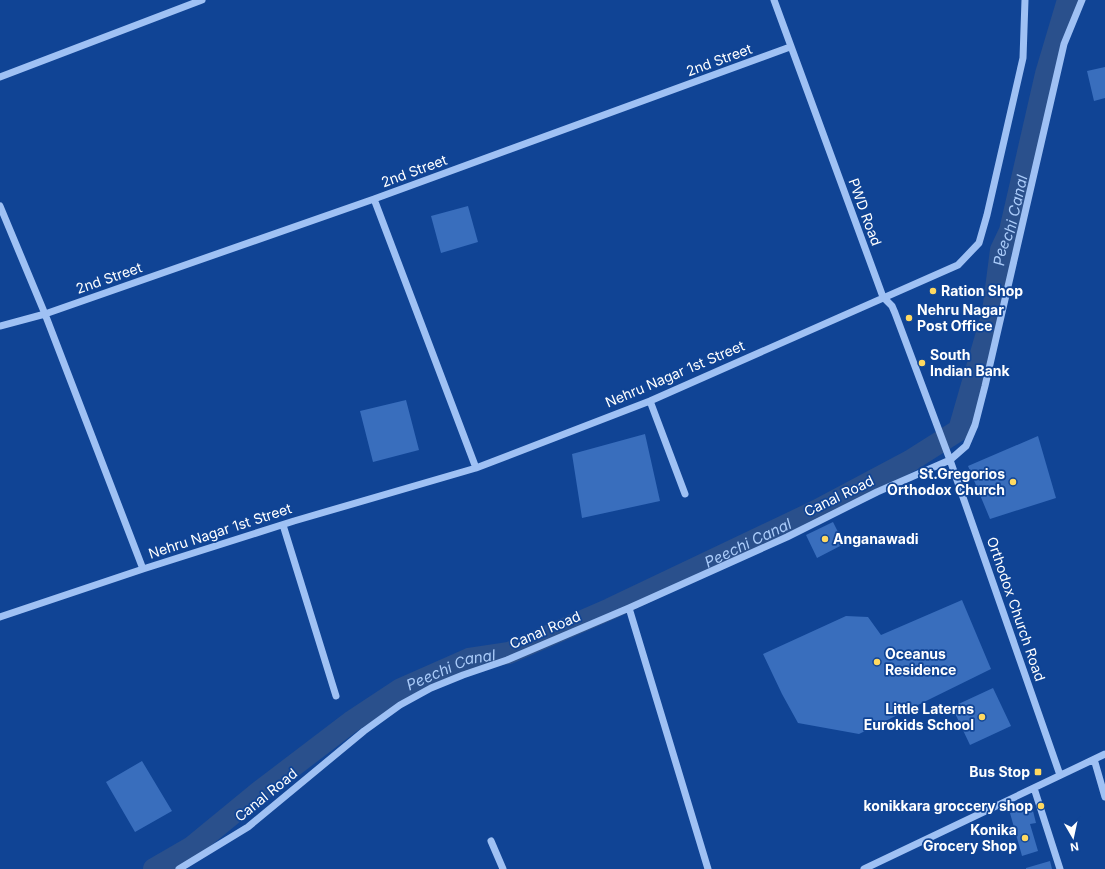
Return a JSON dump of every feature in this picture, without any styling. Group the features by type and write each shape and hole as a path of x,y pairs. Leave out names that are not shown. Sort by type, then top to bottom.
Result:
{"street":[{"path":"0,77 202,0"},
{"name":"PWD Road","path":"774,0 883,297 892,306 895,313 946,452"},
{"name":"Nehru Nagar 1st Street","path":"0,206 45,314 143,569 283,525 476,468 650,401 958,264 979,243 987,215 1023,58 1025,0"},
{"name":"Canal Road","path":"179,869 248,827 364,731 400,705 431,688 507,660 629,608 787,537 877,492 950,460 966,446 976,424 1064,44 1082,0"},
{"name":"2nd Street","path":"0,326 45,314 374,199 790,47"},
{"path":"374,199 476,468"},
{"path":"650,401 685,494"},
{"name":"Orthodox Church Road","path":"946,452 1060,775"},
{"path":"283,525 336,696"},
{"path":"0,617 143,569"},
{"path":"629,608 708,869"},
{"path":"864,869 1105,754"},
{"path":"1094,759 1105,797"},
{"path":"1034,788 1060,869"},
{"path":"491,841 503,869"}],"building":[{"path":"1105,67 1105,98 1094,101 1087,71"},
{"path":"468,206 478,242 441,253 431,216"},
{"path":"406,400 419,450 373,462 360,411"},
{"path":"645,434 660,501 582,518 572,454"},
{"name":"St.Gregorios Orthodox Church","path":"1038,436 1056,498 990,519 968,466"},
{"name":"Anganawadi","path":"833,522 844,544 817,558 806,535"},
{"name":"Oceanus Residence","path":"962,600 991,669 859,734 798,723 763,654 846,616 868,617 881,635"},
{"name":"Little Laterns Eurokids School","path":"993,688 1011,726 970,745 952,707"},
{"path":"142,761 172,811 135,832 106,782"},
{"name":"Konika Grocery Shop","path":"1032,807 1036,823 1030,824 1038,851 1022,856 1010,813"},
{"path":"1050,861 1052,869 1026,869 1026,868"}],"waterway":[{"name":"Peechi Canal","path":"154,869 192,847 259,792 351,722 401,689 469,659 509,653 610,609 816,511 910,461 959,430 993,312 1001,250 1010,231 1046,74 1068,0"}],"place":[{"name":"Ration Shop","path":"933,291"},
{"name":"Nehru Nagar Post Office","path":"909,318"},
{"name":"South Indian Bank","path":"922,363"},
{"name":"St.Gregorios Orthodox Church","path":"1013,482"},
{"name":"Anganawadi","path":"825,539"},
{"name":"Oceanus Residence","path":"877,662"},
{"name":"Little Laterns Eurokids School","path":"982,717"},
{"name":"Bus Stop","path":"1038,772"},
{"name":"konikkara groccery shop","path":"1041,806"},
{"name":"Konika Grocery Shop","path":"1025,838"}]}
